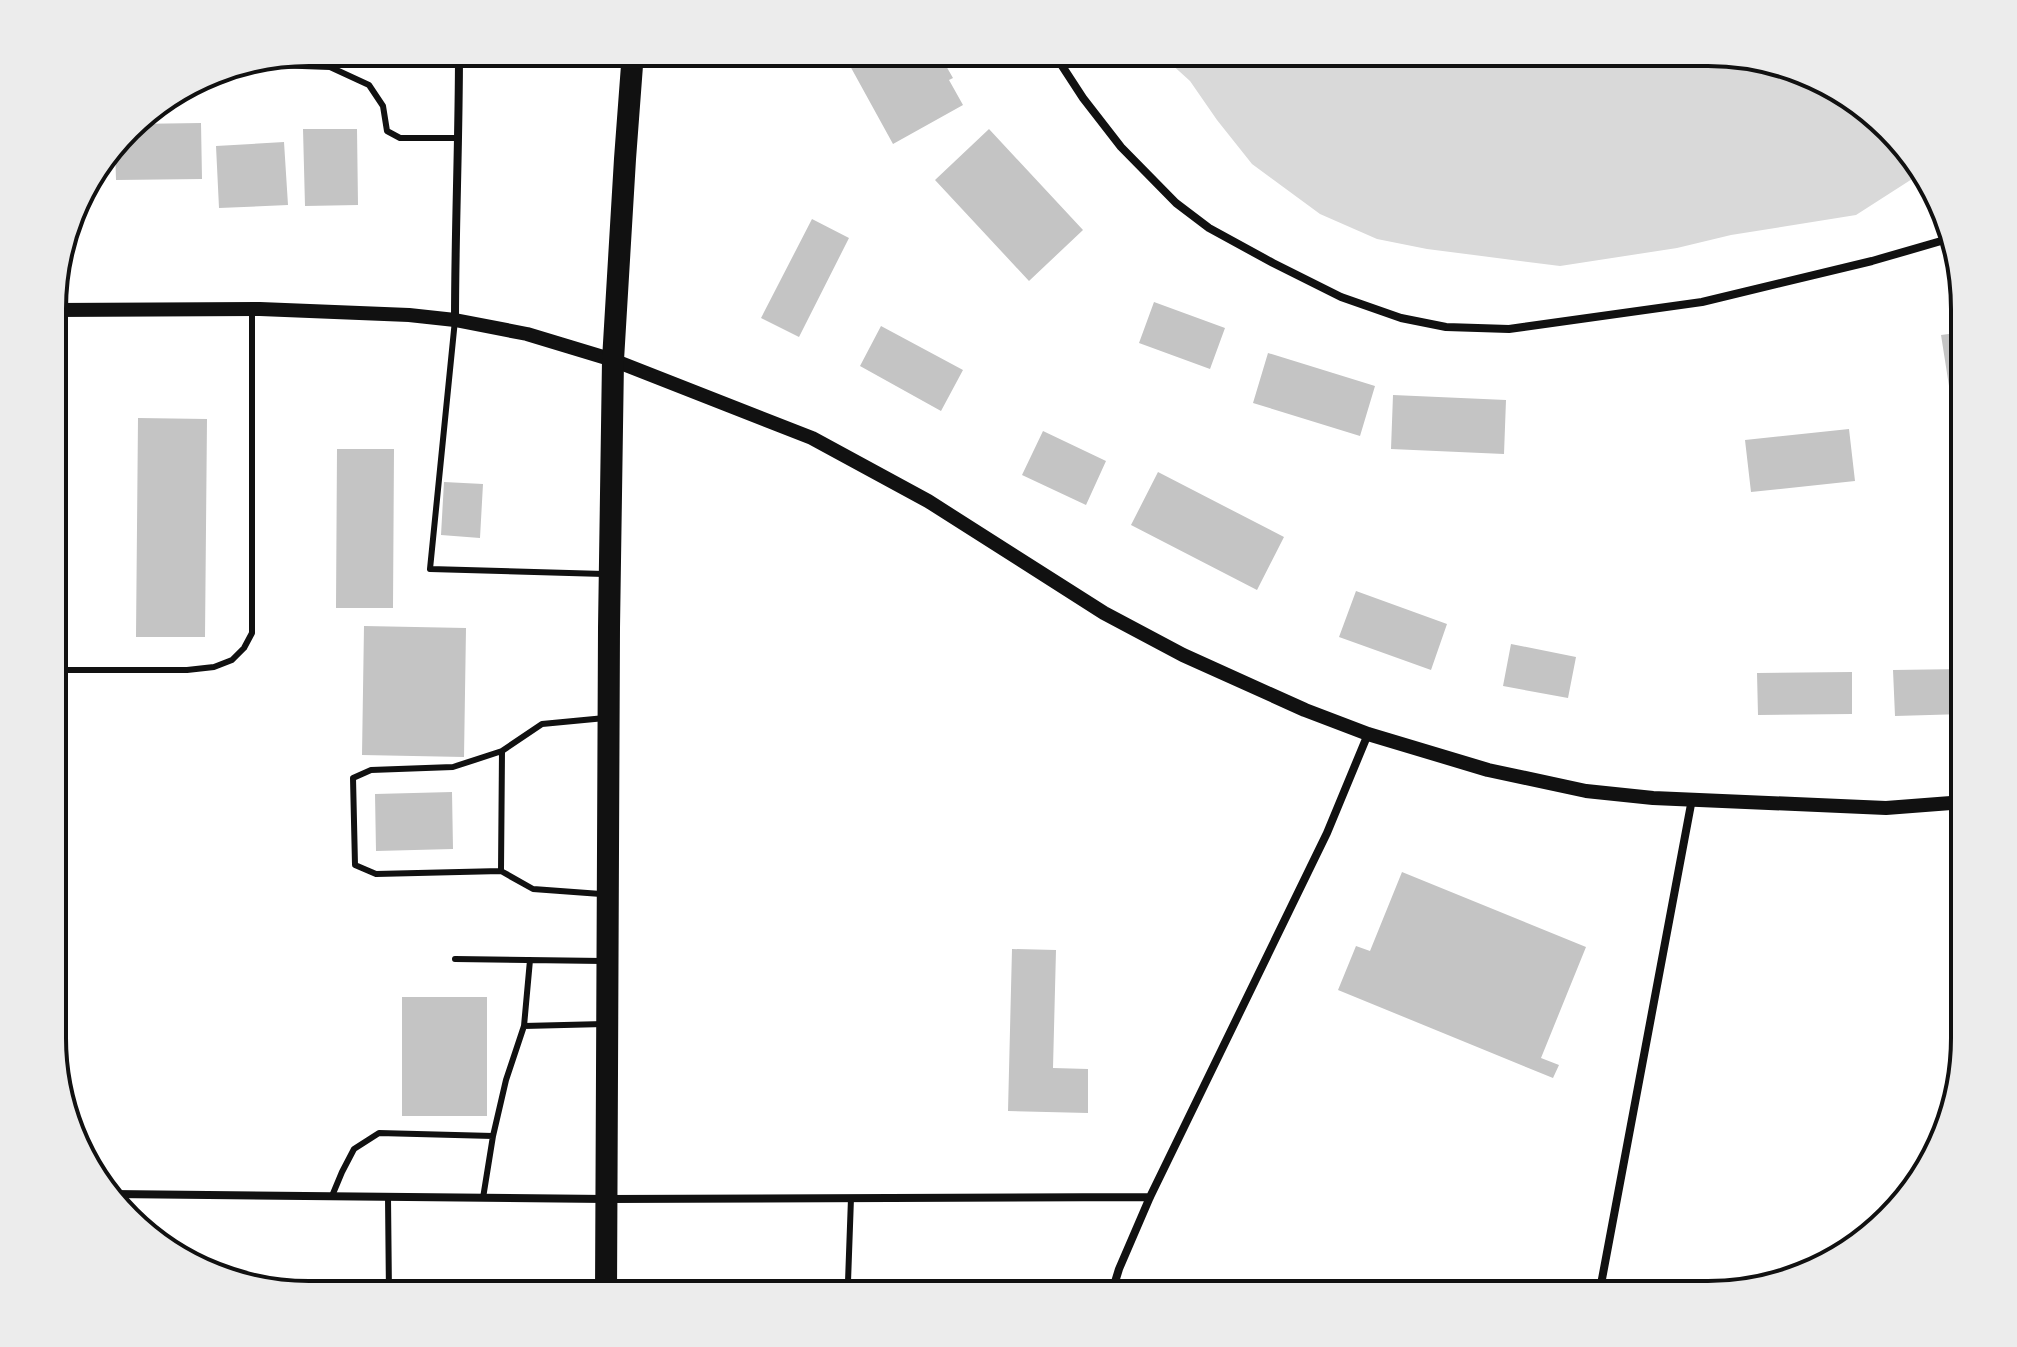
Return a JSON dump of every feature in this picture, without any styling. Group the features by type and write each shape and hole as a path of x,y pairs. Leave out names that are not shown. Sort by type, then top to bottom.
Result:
{"highway":[{"path":"606,1281 613,360 632,66"}],"street":[{"path":"455,320 459,66"},
{"path":"1062,66 1121,147 1176,203 1209,228 1341,297 1401,318 1446,327 1509,329 1687,304 1872,261 1941,241"},
{"path":"66,310 252,309 409,315 527,334 613,360 812,438 928,501 1104,613 1169,648 1305,710 1368,734 1488,770 1586,791 1653,798 1886,808 1950,803"},
{"path":"1115,1280 1150,1197 1327,833 1368,734"},
{"path":"1602,1280 1692,799"},
{"path":"123,1194 606,1199 1150,1197"}],"lane":[{"path":"307,66 330,67 369,85 383,106 387,131 400,138 458,138"},
{"path":"66,670 187,670 214,667 232,660 244,648 252,633 252,309"},
{"path":"455,320 430,569 610,574"},
{"path":"608,718 542,724 502,751 453,767 371,770 353,778 355,865 376,874 501,871 533,889 608,894"},
{"path":"501,871 502,751"},
{"path":"455,959 607,961"},
{"path":"483,1198 506,1080 524,1026 530,960"},
{"path":"524,1026 607,1024"},
{"path":"332,1196 354,1149 379,1133 493,1136"},
{"path":"388,1197 389,1281"},
{"path":"848,1281 851,1198"}],"shaded area":[{"path":"1173,66 1740,68 1801,84 1843,107 1891,149 1913,179 1856,215 1560,266 1427,249 1377,239 1320,214 1252,164 1190,81"}],"building":[{"path":"850,66 946,66 953,78 949,80 963,105 893,144"},
{"path":"201,123 202,179 116,180 115,163 152,124"},
{"path":"303,129 357,129 358,205 305,206"},
{"path":"989,129 1083,230 1029,281 935,180"},
{"path":"284,142 288,205 219,208 216,146"},
{"path":"812,219 849,238 799,337 761,318"},
{"path":"1154,302 1225,328 1210,369 1139,343"},
{"path":"881,326 963,370 941,411 860,366"},
{"path":"1950,334 1950,386 1949,386 1941,335"},
{"path":"1268,353 1375,386 1360,436 1253,403"},
{"path":"1393,395 1506,400 1504,454 1391,449"},
{"path":"138,418 207,419 205,637 136,637"},
{"path":"1849,429 1855,481 1751,492 1745,440"},
{"path":"1043,431 1106,461 1086,505 1022,475"},
{"path":"337,449 394,449 393,608 336,608"},
{"path":"1158,472 1284,537 1257,590 1131,525"},
{"path":"444,482 483,484 480,538 441,535"},
{"path":"1356,591 1447,624 1431,670 1339,637"},
{"path":"364,626 466,628 464,757 362,755"},
{"path":"1511,644 1576,657 1568,698 1503,686"},
{"path":"1950,669 1950,714 1895,716 1893,670"},
{"path":"1852,672 1852,714 1758,715 1757,673"},
{"path":"452,792 453,849 376,851 375,794"},
{"path":"1402,872 1586,947 1541,1058 1559,1065 1553,1078 1338,990 1356,946 1370,951"},
{"path":"1012,949 1056,950 1053,1068 1088,1069 1088,1113 1008,1111"},
{"path":"402,997 487,997 487,1116 402,1116"}]}
